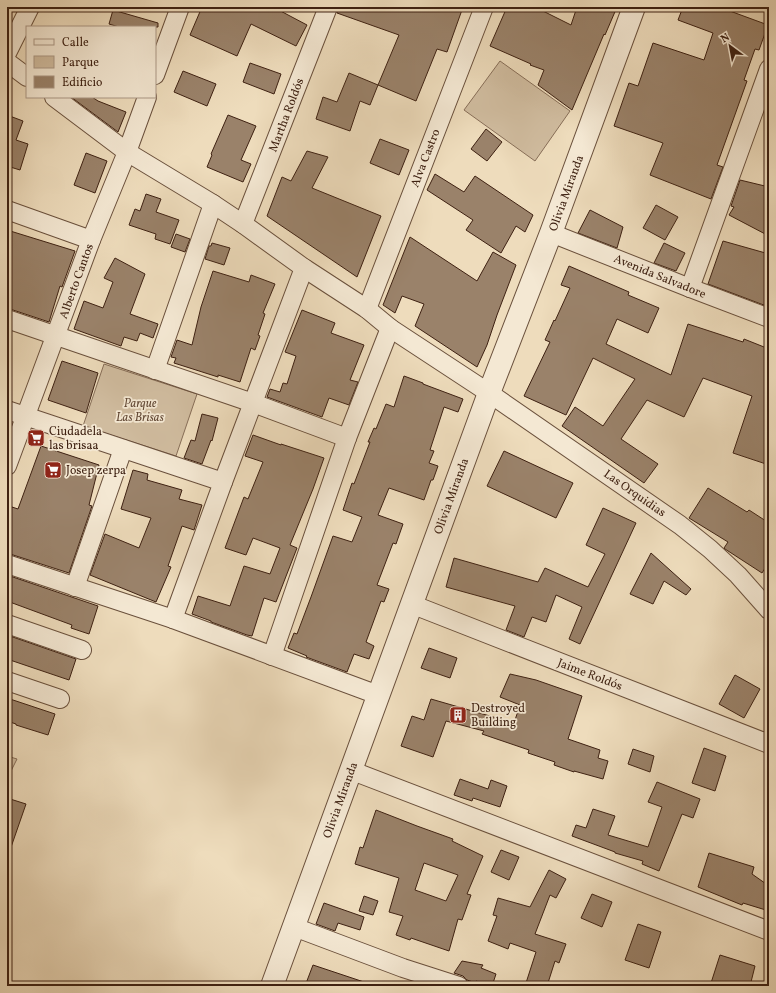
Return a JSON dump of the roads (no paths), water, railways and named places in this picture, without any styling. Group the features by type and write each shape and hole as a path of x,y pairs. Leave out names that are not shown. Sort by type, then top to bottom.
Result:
{"street":[{"path":"7,52 30,7"},
{"path":"156,72 180,7"},
{"name":"Martha Roldós","path":"243,224 328,7"},
{"name":"Alva Castro","path":"367,309 484,7"},
{"name":"Olivia Miranda","path":"272,986 489,393 551,233 634,7"},
{"path":"7,62 26,76"},
{"path":"690,288 769,69"},
{"name":"Las Orquidias","path":"55,98 127,152 243,224 304,268 367,309 390,328 489,393 680,525 710,549 738,575 769,610"},
{"name":"Alberto Cantos","path":"7,466 91,240 127,152 147,98"},
{"path":"154,370 213,204"},
{"path":"7,210 91,240"},
{"name":"Avenida Salvadore","path":"551,233 769,318"},
{"path":"173,620 223,482 304,268"},
{"path":"7,320 253,403 347,438"},
{"path":"272,656 347,438 390,328"},
{"path":"7,410 223,482"},
{"path":"75,587 122,449"},
{"path":"7,564 173,620 378,694"},
{"name":"Jaime Roldós","path":"411,604 769,744"},
{"path":"7,624 82,650"},
{"path":"7,681 60,699"},
{"path":"350,770 769,930"},
{"path":"294,927 403,968 459,986"}],"place":[{"name":"Ciudadela las brisaa","path":"36,438"},
{"name":"Josep zerpa","path":"53,470"},
{"name":"Destroyed Building","path":"458,715"}],"park label":[{"name":"Parque Las Brisas","path":"140,410"}]}
